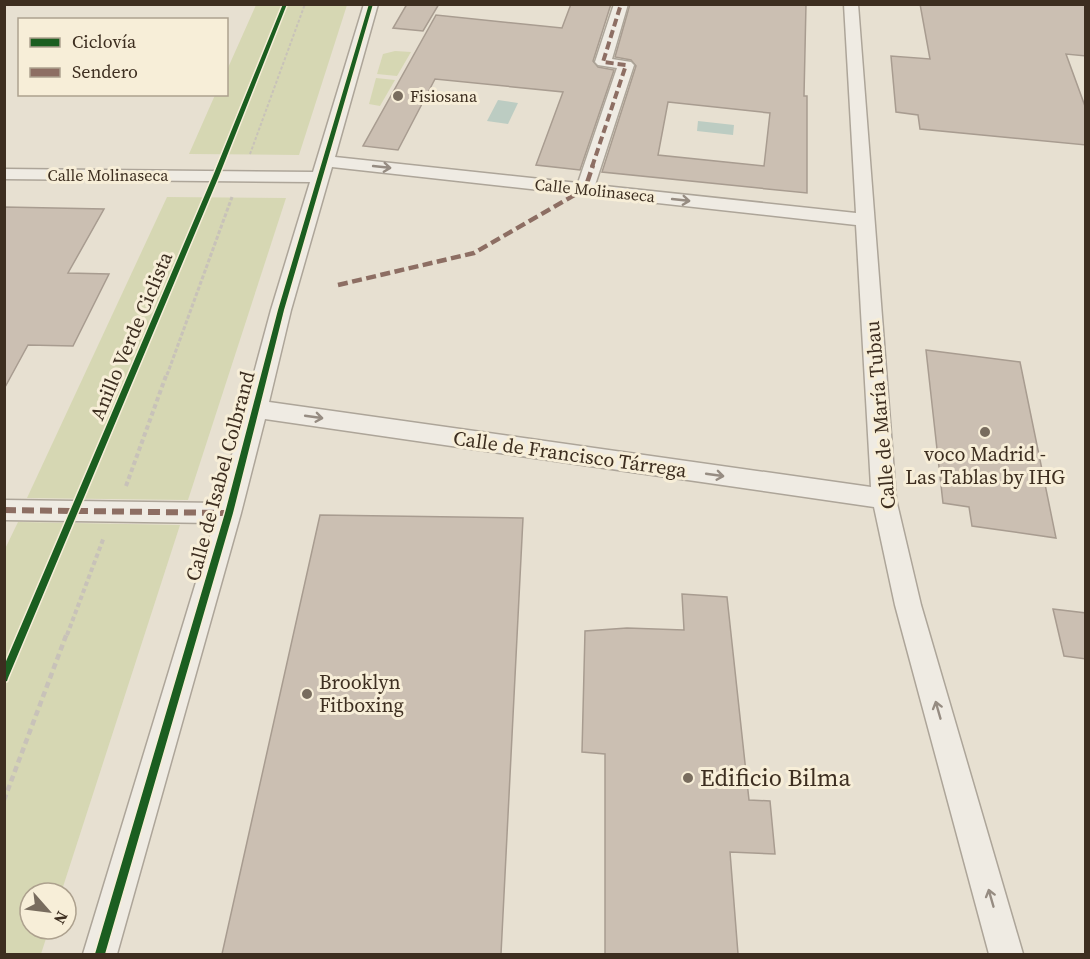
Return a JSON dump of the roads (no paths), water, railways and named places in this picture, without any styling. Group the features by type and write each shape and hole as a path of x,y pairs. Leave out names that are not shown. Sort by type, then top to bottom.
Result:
{"street":[{"name":"Calle de Isabel Colbrand","path":"100,954 230,513 281,310 370,4"},
{"path":"585,189 626,65 603,62 621,4"},
{"name":"Calle de María Tubau","path":"851,4 855,101 884,499 908,605 1006,954"},
{"name":"Calle Molinaseca","path":"4,174 322,169 585,189 865,220"},
{"name":"Calle de Francisco Tárrega","path":"256,409 884,499"},
{"path":"4,510 230,513"}],"place":[{"name":"Fisiosana","path":"398,96"},
{"name":"voco Madrid - Las Tablas by IHG","path":"985,432"},
{"name":"Brooklyn Fitboxing","path":"307,694"},
{"name":"Edificio Bilma","path":"688,778"}]}
